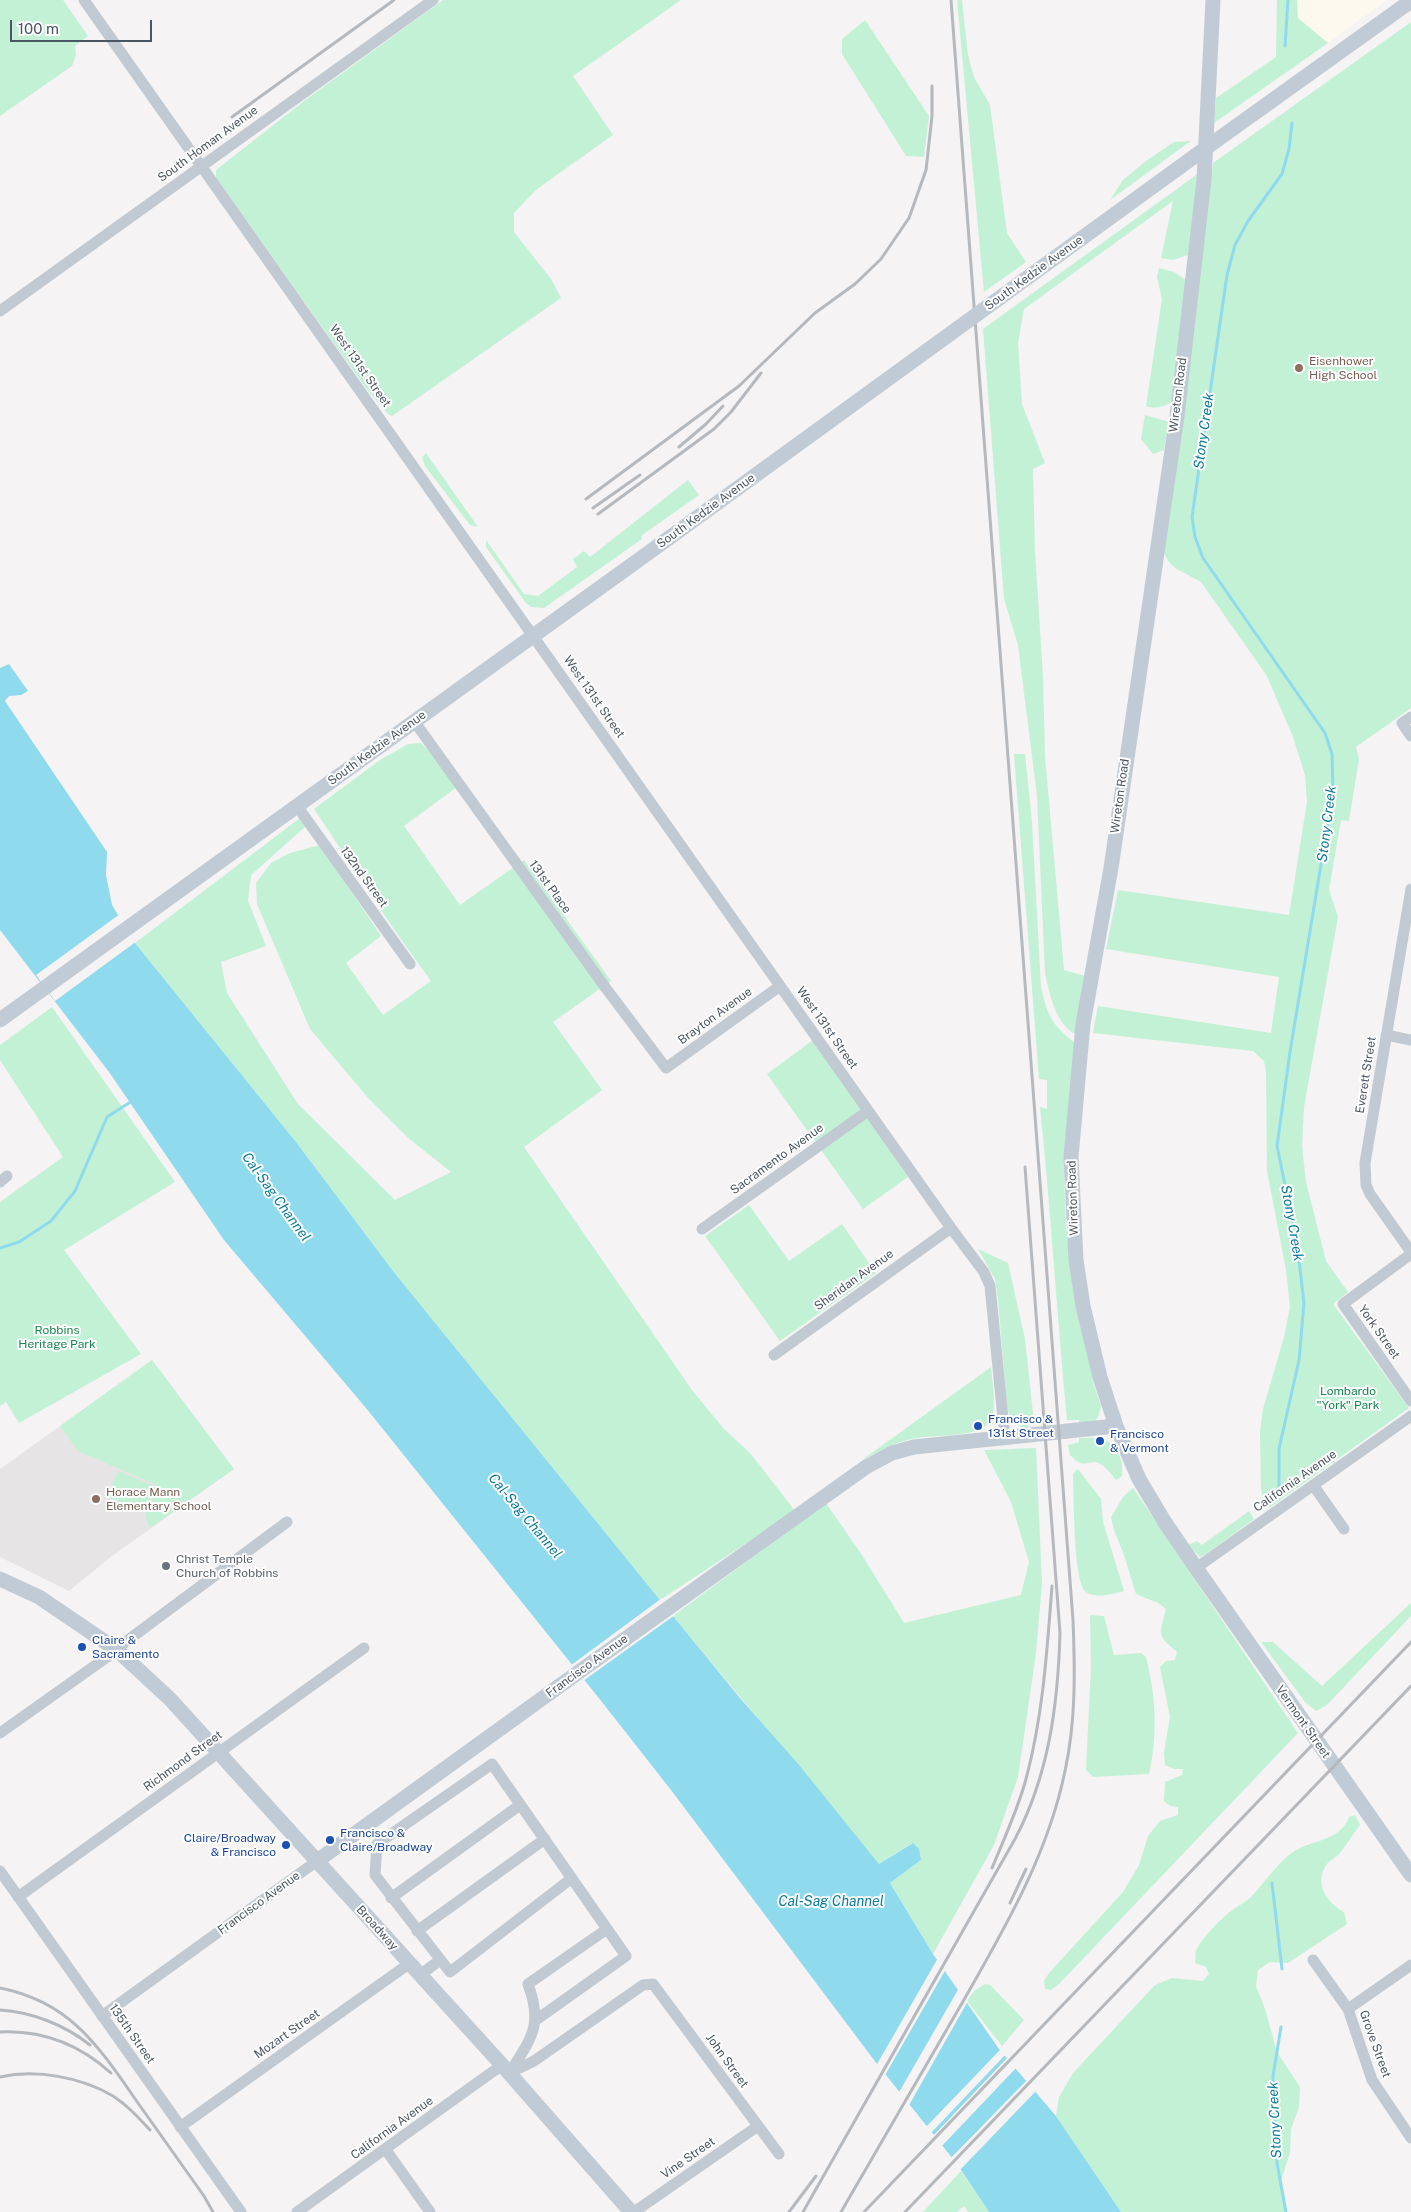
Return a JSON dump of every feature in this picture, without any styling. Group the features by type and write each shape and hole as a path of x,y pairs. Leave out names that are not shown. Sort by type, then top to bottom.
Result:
{"street":[{"name":"West 131st Street","path":"84,0 950,1228 984,1272 990,1286 1005,1439"},
{"name":"South Homan Avenue","path":"0,312 433,0"},
{"name":"Wireton Road","path":"1196,1568 1151,1501 1126,1451 1100,1377 1083,1306 1076,1260 1071,1157 1083,1024 1111,868 1177,416 1204,180 1213,0"},
{"name":"South Kedzie Avenue","path":"0,1020 1411,1"},
{"path":"1407,720 1411,736"},
{"name":"131st Place","path":"414,721 605,987 666,1068"},
{"name":"132nd Street","path":"297,806 410,964"},
{"name":"Everett Street","path":"1411,889 1365,1163 1365,1175 1370,1194 1411,1253"},
{"name":"Brayton Avenue","path":"666,1068 780,986"},
{"path":"1386,1035 1411,1040"},
{"name":"Sacramento Avenue","path":"702,1229 868,1110"},
{"name":"Sheridan Avenue","path":"774,1355 950,1228"},
{"name":"York Street","path":"1411,1253 1343,1304 1411,1401"},
{"name":"California Avenue","path":"1196,1568 1411,1416"},
{"name":"Francisco Avenue","path":"102,2016 669,1606 866,1467 892,1453 914,1447 1116,1426"},
{"path":"1313,1485 1344,1529"},
{"path":"0,1733 118,1650 132,1637 287,1522"},
{"name":"Vermont Street","path":"1196,1568 1411,1875"},
{"name":"Broadway","path":"0,1579 39,1597 118,1650 170,1699 506,2069 632,2212"},
{"name":"Richmond Street","path":"18,1897 364,1648"},
{"path":"536,2020 626,1956 607,1928 545,1839 492,1764 377,1844 375,1875 450,1972 572,1878"},
{"path":"391,1898 520,1805"},
{"path":"417,1931 545,1839"},
{"name":"135th Street","path":"0,1872 241,2212"},
{"path":"506,2069 531,2038 536,2020 535,2002 528,1984 607,1928"},
{"path":"420,1975 440,1960"},
{"name":"Grove Street","path":"1313,1960 1348,2009 1372,2080 1411,2138"},
{"name":"Mozart Street","path":"180,2127 410,1963"},
{"path":"1348,2009 1411,1965"},
{"name":"California Avenue","path":"297,2212 506,2069 534,2060 642,1985 653,1984"},
{"name":"John Street","path":"653,1984 779,2154"},
{"name":"Vine Street","path":"632,2212 758,2126"},
{"path":"386,2150 430,2212"}],"shaded area":[{"path":"1297,0 1387,0 1328,43 1298,18"},
{"name":"Horace Mann Elementary School","path":"152,1360 234,1469 112,1556 69,1591 0,1557 0,1469"}],"green space":[{"path":"0,0 63,0 88,36 75,46 76,55 72,66 0,116"},
{"path":"443,0 681,0 573,76 613,135 537,189 514,213 514,232 551,279 561,298 392,416 388,414 365,387 216,178 216,170 304,101"},
{"path":"957,0 962,0 968,55 974,77 990,105 1007,233 1026,262 984,292"},
{"path":"1277,0 1297,0 1298,18 1328,43 1214,123 1216,98 1276,57"},
{"path":"865,20 929,116 924,157 906,156 842,54 842,39"},
{"name":"Eisenhower High School","path":"1411,22 1411,708 1356,747 1359,759 1349,821 1341,820 1329,890 1338,917 1304,1107 1302,1146 1306,1182 1326,1261 1348,1292 1333,1304 1409,1408 1269,1508 1264,1504 1261,1489 1260,1432 1263,1409 1284,1337 1290,1307 1286,1270 1267,1171 1266,1072 1264,1061 1253,1051 1093,1033 1098,1006 1271,1033 1279,977 1106,949 1118,890 1289,915 1307,802 1305,775 1293,737 1267,676 1201,582 1175,568 1168,561 1164,553 1213,163"},
{"path":"1191,141 1110,200 1123,180 1146,161 1174,142"},
{"path":"1199,173 1188,255 1173,260 1161,258 1173,201 1024,309 1018,343 1022,404 1045,463 1033,469 1045,756 1064,970 1085,976 1077,1035 1063,1024 1055,1008 1045,973 1037,796 1018,645 1004,599 983,329"},
{"path":"1159,268 1174,272 1187,281 1175,400 1164,406 1154,408 1146,406 1162,299 1157,277"},
{"path":"1145,415 1169,422 1164,450 1153,454 1141,439"},
{"path":"426,453 478,527 470,525 425,466 422,457"},
{"path":"688,480 699,495 641,536 642,539 544,608 531,607 526,603 486,547 486,540 524,594 538,596 577,567 573,559 584,551 590,557"},
{"path":"421,743 434,756 457,787 404,826 460,905 524,860 611,981 553,1022 602,1090 524,1147 692,1390 723,1428 751,1454 795,1511 660,1600 393,1271 296,1142 135,943 300,818 306,826 251,875 248,901 266,946 221,962 227,993 298,1104 395,1200 451,1172 407,1137 369,1099 310,1029 257,904 256,883 271,863 290,853 320,845 381,936 346,963 383,1015 431,981 393,928 314,809 380,760 408,744"},
{"path":"1014,754 1025,754 1032,822 1041,987 1052,1019 1061,1031 1076,1044 1064,1175 1066,1224 1073,1289 1094,1385 1101,1406 1098,1417 1093,1423 1079,1425 1079,1420 1067,1420 1040,1107 1047,1109 1047,1080 1039,1079"},
{"name":"Robbins Heritage Park","path":"52,1007 175,1182 64,1250 141,1354 19,1423 6,1402 0,1406 0,1202 63,1157 0,1060 0,1045"},
{"path":"813,1040 908,1177 863,1209 767,1074"},
{"path":"749,1205 789,1261 842,1224 876,1273 780,1341 705,1236"},
{"path":"978,1249 1008,1263 1025,1339 1034,1423 1027,1423 1029,1429 1011,1423 1007,1406 995,1279"},
{"path":"152,1360 234,1469 150,1528 145,1515 157,1485 78,1451 60,1426"},
{"path":"991,1367 994,1409 991,1420 986,1426 967,1433 911,1439 886,1448 862,1460"},
{"path":"1079,1438 1100,1438 1113,1445 1121,1460 1122,1476 1116,1480 1101,1464 1094,1462 1079,1463 1074,1459 1070,1455 1068,1445 1079,1442"},
{"path":"1036,1448 1042,1583 1036,1653 1018,1777 994,1845 933,1954 890,1883 921,1860 912,1843 879,1864 673,1616 826,1503 862,1555 904,1623 1021,1595 1029,1562 1011,1502 984,1450"},
{"path":"1078,1469 1101,1499 1103,1522 1124,1591 1094,1595 1086,1592 1082,1585 1076,1556 1074,1517 1073,1474"},
{"path":"118,1471 154,1486 144,1512 107,1497"},
{"path":"1133,1488 1298,1733 1059,1984 1051,1990 1045,1989 1044,1981 1049,1973 1123,1892 1139,1865 1148,1836 1160,1821 1178,1815 1178,1807 1170,1806 1164,1801 1165,1782 1182,1775 1183,1769 1174,1769 1165,1765 1164,1752 1170,1717 1160,1667 1166,1661 1175,1660 1177,1652 1162,1637 1161,1629 1166,1609 1158,1603 1136,1594 1111,1517 1123,1497"},
{"path":"1249,1511 1254,1519 1206,1554 1200,1557 1188,1545 1197,1541 1202,1545"},
{"path":"1411,1603 1411,1616 1327,1705 1316,1711 1305,1702 1261,1642 1273,1642 1322,1686"},
{"path":"1090,1615 1104,1616 1114,1655 1141,1653 1146,1657 1155,1716 1154,1744 1149,1774 1093,1777 1086,1770 1091,1667"},
{"path":"1355,1815 1360,1825 1339,1854 1327,1864 1321,1878 1327,1898 1344,1912 1347,1924 1288,1963 1270,1962 1258,1970 1256,1986 1265,2009 1277,2052 1300,2087 1299,2107 1291,2129 1290,2153 1280,2184 1286,2212 1121,2212 1056,2116 1059,2097 1073,2073 1155,1985 1172,1978 1203,1981 1209,1974 1206,1967 1195,1963 1196,1952 1198,1946 1213,1928 1230,1912 1252,1896 1288,1856 1296,1850 1338,1832 1349,1817"},
{"path":"985,1984 990,1985 1024,2020 1002,2046 967,2001 975,1990"},
{"path":"961,2171 989,2212 968,2212 964,2206 957,2212 923,2212"}],"water":[{"name":"Cal-Sag Channel","path":"9,664 28,691 21,695 9,696 5,701 107,852 106,875 112,905 135,943 296,1142 393,1271 740,1698 799,1765 879,1864 913,1843 919,1849 921,1860 890,1883 933,1954 999,2049 1056,2116 1121,2212 989,2212 957,2164 874,2060 671,1790 598,1697 366,1408 224,1240 109,1072 0,930 0,668"}],"pier":[{"path":"120,914 137,941 55,1001 36,975"},
{"path":"662,1598 675,1615 583,1681 570,1666"},
{"path":"938,1958 946,1969 884,2077 876,2066"},
{"path":"959,1988 968,2001 908,2107 898,2094"},
{"path":"1001,2049 1006,2054 930,2134 925,2128"},
{"path":"1008,2057 1017,2067 940,2148 932,2137"},
{"path":"1027,2080 1036,2091 959,2171 950,2159"}],"waterway":[{"name":"Stony Creek","path":"1285,46 1288,0"},
{"name":"Stony Creek","path":"1279,1486 1279,1449 1299,1360 1304,1303 1297,1243 1277,1146 1290,1052 1333,792 1332,754 1325,733 1203,558 1195,537 1192,517 1227,275 1235,245 1248,221 1282,174 1289,149 1292,123"},
{"path":"0,1248 19,1242 51,1221 75,1191 107,1117 132,1101"},
{"name":"Stony Creek","path":"1272,1883 1282,1969"},
{"name":"Stony Creek","path":"1281,2027 1273,2076 1277,2163 1286,2212"}],"railway":[{"path":"232,117 394,0"},
{"path":"841,2212 980,1971 1024,1889 1037,1860 1058,1802 1069,1752 1074,1696 1073,1620 951,0"},
{"path":"586,499 739,386 815,313 855,284 881,259 909,218 926,170 932,116 932,86"},
{"path":"598,514 714,429 731,412 761,373"},
{"path":"679,447 706,424 723,406"},
{"path":"593,508 640,475"},
{"path":"803,2212 1015,1839 1027,1815 1036,1790 1050,1739 1057,1686 1060,1633 1025,1167"},
{"path":"992,1868 1019,1801 1032,1755 1044,1683 1052,1586"},
{"path":"864,2212 1411,1642"},
{"path":"905,2212 1411,1686"},
{"path":"1010,1903 1026,1869"},
{"path":"0,1988 25,1995 46,2004 65,2016 81,2030 110,2063 204,2196 213,2212"},
{"path":"0,2010 12,2011 48,2021 70,2031 90,2045"},
{"path":"0,2032 31,2034 60,2041 86,2054 111,2073"},
{"path":"0,2077 43,2074 87,2084 113,2096 150,2130"},
{"path":"789,2212 816,2176"}],"place":[{"name":"Eisenhower High School","path":"1299,368"},
{"name":"Francisco & 131st Street","path":"978,1426"},
{"name":"Francisco & Vermont","path":"1100,1441"},
{"name":"Horace Mann Elementary School","path":"96,1499"},
{"name":"Christ Temple Church of Robbins","path":"166,1566"},
{"name":"Claire & Sacramento","path":"82,1647"},
{"name":"Francisco & Claire/Broadway","path":"330,1840"},
{"name":"Claire/Broadway & Francisco","path":"286,1845"}],"park label":[{"name":"Lombardo \"York\" Park","path":"1348,1398"}]}
